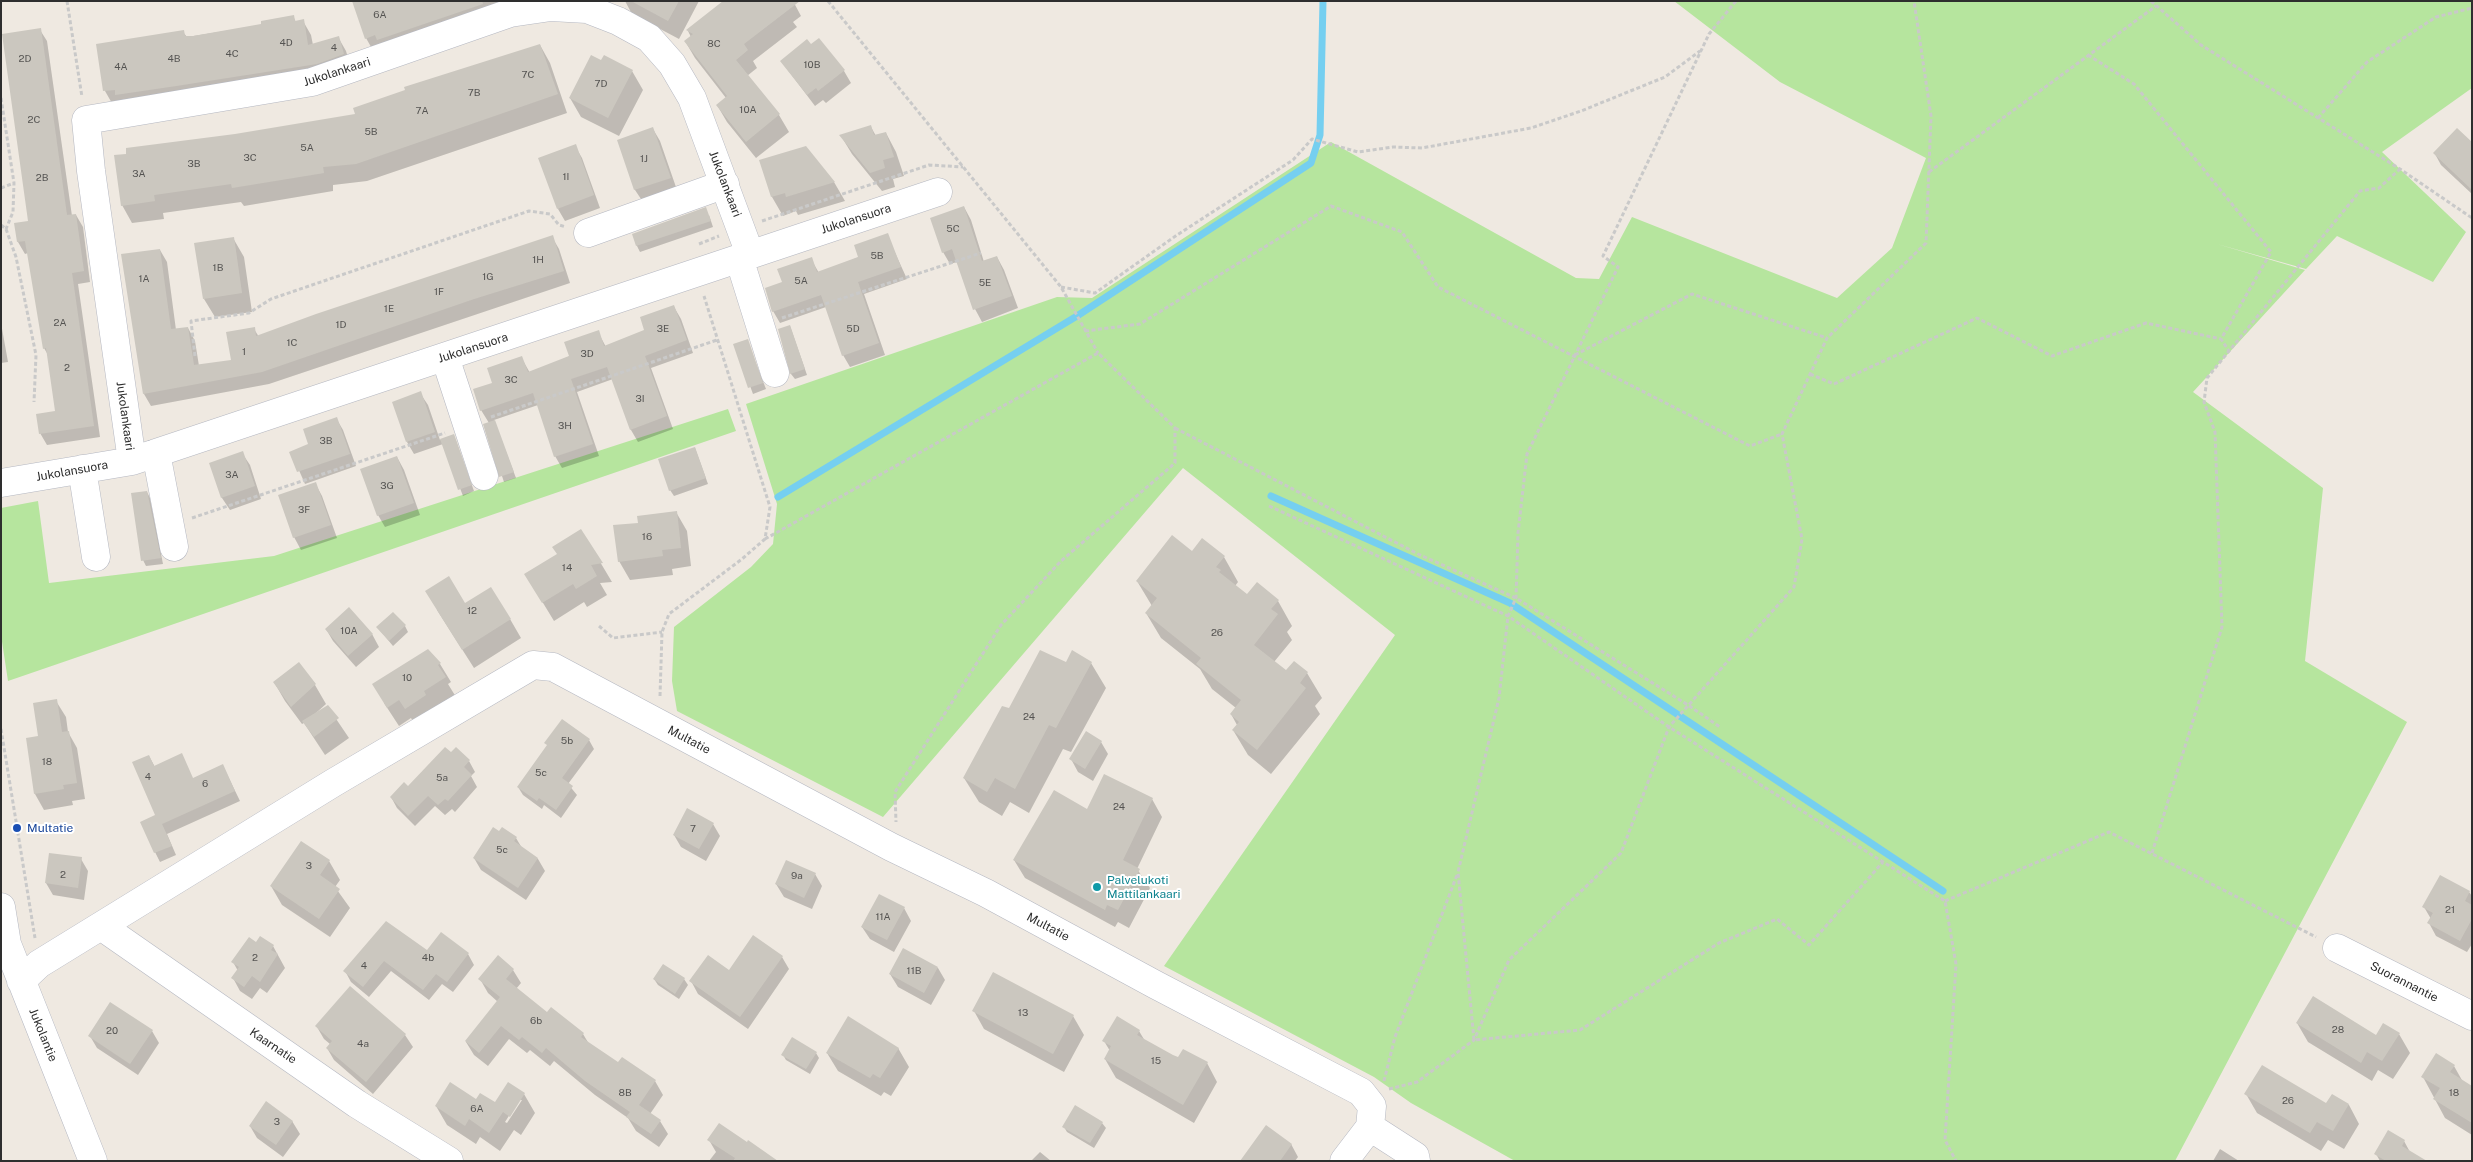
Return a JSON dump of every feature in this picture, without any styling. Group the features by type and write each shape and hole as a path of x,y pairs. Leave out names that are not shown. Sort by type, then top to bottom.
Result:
{"street":[{"name":"Jukolankaari","path":"174,546 144,457 91,171 86,120 312,82 510,13 550,7 587,9 618,21 649,38 672,64 692,98 741,228 760,325 775,372"},
{"path":"588,233 724,184"},
{"name":"Jukolansuora","path":"1,483 144,457 938,192"},
{"path":"445,357 484,476"},
{"path":"82,469 96,557"},
{"name":"Multatie","path":"21,981 39,964 333,783 533,665 552,667 1361,1092 1377,1102 1415,1156 1416,1161"},
{"name":"Jukolantie","path":"1,906 7,944 93,1161"},
{"name":"Kaarnatie","path":"101,926 357,1104 449,1161"},
{"name":"Suorannantie","path":"2337,948 2472,1016"},
{"path":"1344,1161 1377,1102"}],"path":[{"path":"67,1 86,120"},
{"path":"828,1 1061,287 1098,353 1174,428 1418,554 1516,598 1720,727"},
{"path":"1377,1102 1395,1037 1458,872 1499,698 1508,616 1516,598 1518,532 1527,454 1618,267 1603,256 1709,34 1736,1"},
{"path":"1377,1102 1417,1082 1474,1040 1509,960 1621,853 1669,727 1794,587 1802,539 1782,434 1826,338 1926,243 1931,116 1914,1"},
{"path":"2151,1 2200,46 2400,169 2472,218"},
{"path":"1929,172 2156,6"},
{"path":"2318,118 2367,62 2436,17 2472,8"},
{"path":"1061,287 1094,293 1177,235 1294,160 1312,139 1358,152 1393,147 1422,148 1531,128 1581,111 1665,77 1701,50"},
{"path":"2088,55 2134,84 2271,252 2221,339"},
{"path":"1,98 14,183 14,212 6,228"},
{"path":"696,245 929,164 963,167"},
{"path":"2152,853 2222,626 2215,432 2204,402 2207,378 2360,191 2379,188 2400,169"},
{"path":"1,188 14,183"},
{"path":"1085,331 1140,324 1331,206 1402,232 1438,287 1750,446 1782,434"},
{"path":"195,356 191,321 249,313 271,299 529,211 550,214 559,225 588,233"},
{"path":"1,225 6,228 16,257 36,355 34,402"},
{"path":"760,325 981,253"},
{"path":"697,274 770,507 765,539"},
{"path":"1574,355 1692,294 1826,338"},
{"path":"1810,374 1834,384 1977,318 2052,356 2146,322 2221,339 2230,351"},
{"path":"655,722 657,704 661,694 662,632 669,614 742,559 765,539 1098,353"},
{"path":"897,830 895,792 1001,625 1061,561 1175,463 1174,428"},
{"path":"1269,506 1508,616 1669,727 1945,901 1956,964 1945,1140 1956,1161"},
{"path":"599,626 613,638 662,632"},
{"path":"1945,901 2110,832 2337,948"},
{"path":"1474,1040 1580,1030 1719,943 1777,919 1809,945 1884,862"},
{"path":"1458,872 1474,1040"}],"green space":[{"path":"1674,1 2472,1 2472,88 2382,152 2466,232 2433,282 2337,236 2306,269 2217,244 2305,270 2193,392 2323,488 2305,661 2407,722 2175,1161 1515,1161 1411,1103 1374,1077 1164,966 1395,635 1183,468 883,817 677,711 672,681 674,627 751,567 773,544 777,504 746,404 1057,297 1092,298 1331,142 1576,278 1599,279 1632,217 1837,298 1892,248 1926,158 1780,82"},
{"path":"728,409 736,431 8,681 1,635 1,508 38,501 49,583 274,556"}],"building":[{"path":"352,1 482,1 483,4 377,40 375,35 365,39"},
{"path":"631,1 679,1 668,21"},
{"path":"723,1 800,1 744,44 748,50 736,60 780,114 746,142 716,105 727,96 684,41 693,34 686,30"},
{"path":"294,15 295,21 304,19 308,45 339,36 344,54 317,64 176,86 115,95 115,90 103,91 96,44 184,30 185,36 193,36 261,24 261,21"},
{"path":"41,28 67,215 76,214 84,271 72,273 94,426 39,434 36,414 55,411 46,348 43,349 25,241 17,242 14,223 28,221 2,34"},
{"path":"819,38 845,70 818,91 816,88 807,95 780,61 807,39 811,44"},
{"path":"540,44 558,94 356,164 323,167 324,173 232,188 231,184 154,195 155,201 121,206 114,155 126,154 126,148 235,134 355,114 353,108 405,90 404,87"},
{"path":"591,55 601,60 604,55 633,70 608,118 569,98"},
{"path":"871,125 874,135 886,132 894,157 883,160 885,168 870,173 839,135"},
{"path":"653,127 671,178 634,190 617,140"},
{"path":"2457,128 2472,142 2472,190 2433,153"},
{"path":"576,144 594,195 557,209 538,158"},
{"path":"806,146 835,182 786,197 785,193 771,197 759,160"},
{"path":"964,206 982,261 997,256 1012,296 973,310 952,249 942,253 930,218"},
{"path":"706,207 711,221 636,246 632,234"},
{"path":"888,233 901,267 858,282 879,343 842,356 821,295 772,312 765,288 782,282 777,269 812,257 817,272 858,257 854,245"},
{"path":"553,235 564,271 474,299 262,372 143,394 121,254 160,249 171,329 188,327 194,365 231,360 226,332 255,327 256,336 316,314"},
{"path":"234,237 242,293 203,299 194,243"},
{"path":"674,305 687,340 645,356 667,416 630,430 607,367 571,379 593,444 554,457 533,393 480,411 473,389 492,383 487,368 522,356 528,372 569,356 564,342 599,330 604,346 644,330 640,317"},
{"path":"790,325 805,369 790,374 778,329"},
{"path":"748,339 763,383 748,388 733,344"},
{"path":"421,391 435,432 406,442 392,402"},
{"path":"337,417 350,454 297,472 289,452 308,444 303,429"},
{"path":"495,420 514,472 499,477 483,424"},
{"path":"454,434 472,485 458,490 440,439"},
{"path":"695,447 706,478 669,491 658,459"},
{"path":"243,451 255,486 221,498 209,463"},
{"path":"397,456 414,503 377,516 360,469"},
{"path":"316,482 331,525 293,538 278,495"},
{"path":"147,491 161,558 141,561 131,493"},
{"path":"677,511 681,548 662,550 663,556 618,562 613,525 638,523 637,516"},
{"path":"581,529 603,563 591,565 597,576 576,589 573,584 542,603 524,574 557,554 552,547"},
{"path":"1172,535 1192,551 1202,538 1225,556 1216,567 1221,570 1219,572 1247,594 1257,582 1279,600 1271,609 1278,614 1254,645 1286,670 1294,661 1308,672 1300,683 1306,688 1257,750 1232,730 1239,722 1230,714 1241,700 1196,664 1201,658 1145,613 1157,598 1136,581"},
{"path":"449,576 465,603 491,587 511,619 462,650 425,591"},
{"path":"349,607 373,634 348,656 325,629"},
{"path":"393,612 406,625 389,641 376,627"},
{"path":"428,649 441,663 438,665 446,677 424,691 426,695 405,709 399,700 387,708 372,684"},
{"path":"1040,650 1066,662 1072,650 1092,662 1056,728 1049,725 1015,789 995,778 987,792 963,778 1002,706 1009,708"},
{"path":"299,662 316,684 291,707 273,682"},
{"path":"57,699 62,732 69,731 77,783 63,785 64,789 34,794 26,738 38,736 33,703"},
{"path":"328,705 339,718 314,737 302,721"},
{"path":"562,719 590,739 562,778 573,786 556,810 539,798 537,801 517,787 547,745 544,743"},
{"path":"1086,731 1102,741 1085,769 1069,759"},
{"path":"445,747 451,752 456,747 470,760 464,767 472,775 448,801 445,799 438,805 428,796 408,816 390,797 404,782 408,786"},
{"path":"182,753 193,778 223,764 235,791 162,824 172,846 154,853 140,822 155,815 132,762 149,755 154,766"},
{"path":"1104,774 1153,798 1123,860 1140,869 1118,910 1107,905 1105,910 1013,860 1054,790 1087,809"},
{"path":"687,808 714,823 699,849 673,835"},
{"path":"493,827 499,831 502,827 517,837 514,841 538,858 518,888 473,858"},
{"path":"301,841 330,860 320,875 340,889 319,919 270,886"},
{"path":"49,853 82,857 78,888 45,883"},
{"path":"786,860 816,873 804,898 775,884"},
{"path":"2440,875 2470,891 2465,901 2472,905 2472,919 2460,941 2427,923 2433,913 2422,907"},
{"path":"879,894 905,907 887,940 861,927"},
{"path":"386,921 427,950 441,932 469,953 447,982 436,974 423,990 384,961 363,987 343,971"},
{"path":"753,935 783,956 740,1017 689,981 708,955 729,970"},
{"path":"260,936 274,945 271,950 278,954 260,982 252,976 244,987 231,978 239,967 231,962 249,937 256,942"},
{"path":"903,948 938,967 924,993 889,974"},
{"path":"498,955 514,969 506,979 547,1012 551,1007 584,1033 581,1037 618,1062 622,1057 656,1080 639,1105 661,1120 651,1134 626,1117 630,1112 585,1081 546,1048 542,1053 522,1037 519,1040 501,1026 479,1053 465,1041 500,997 478,979"},
{"path":"663,964 685,978 675,994 653,979"},
{"path":"993,972 1074,1015 1053,1054 972,1011"},
{"path":"350,986 406,1034 366,1082 326,1048 332,1041 315,1026"},
{"path":"2313,996 2376,1035 2383,1023 2400,1033 2382,1061 2367,1052 2361,1063 2296,1023"},
{"path":"110,1002 153,1030 130,1064 88,1036"},
{"path":"848,1016 899,1048 880,1078 873,1074 870,1078 826,1053"},
{"path":"1117,1016 1140,1030 1137,1035 1173,1055 1178,1057 1183,1049 1208,1062 1183,1105 1104,1059 1111,1046 1102,1041"},
{"path":"792,1037 817,1052 806,1069 781,1055"},
{"path":"2436,1053 2455,1065 2450,1072 2472,1086 2472,1123 2433,1099 2440,1088 2421,1077"},
{"path":"2262,1065 2326,1103 2332,1094 2349,1104 2333,1131 2317,1122 2310,1133 2244,1094"},
{"path":"450,1082 476,1099 480,1093 495,1102 508,1082 525,1093 510,1117 503,1112 489,1133 469,1119 465,1126 435,1106"},
{"path":"266,1101 293,1121 276,1145 249,1126"},
{"path":"1075,1105 1103,1122 1090,1143 1062,1127"},
{"path":"719,1123 778,1161 733,1161 735,1158 707,1140"},
{"path":"1266,1125 1292,1144 1280,1161 1240,1161"},
{"path":"2388,1130 2405,1140 2402,1146 2427,1161 2386,1161 2374,1154"}],"waterway":[{"path":"778,497 1077,316 1311,163 1320,135 1323,1"},
{"path":"1271,496 1510,603 1943,891"}],"place":[{"name":"Multatie","path":"17,828"},
{"name":"Palvelukoti Mattilankaari","path":"1097,887"}]}
